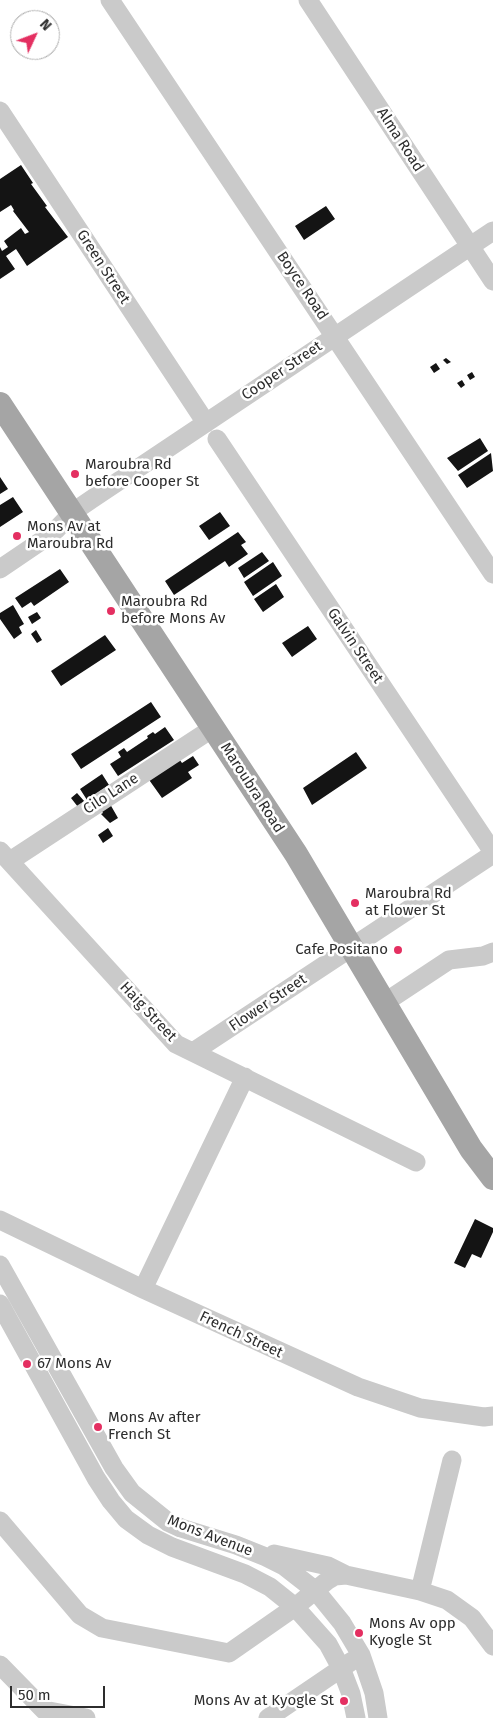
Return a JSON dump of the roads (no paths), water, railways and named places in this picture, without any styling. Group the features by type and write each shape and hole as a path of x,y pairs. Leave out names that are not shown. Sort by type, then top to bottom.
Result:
{"main road":[{"name":"Maroubra Road","path":"0,404 73,512 296,854 471,1149 493,1178"}],"street":[{"name":"Boyce Road","path":"110,0 493,574"},
{"name":"Alma Road","path":"308,0 493,281"},
{"name":"Green Street","path":"0,111 206,423"},
{"name":"Cooper Street","path":"73,512 493,231"},
{"name":"Galvin Street","path":"217,439 493,853"},
{"path":"0,569 53,533 73,512"},
{"name":"Cilo Lane","path":"5,856 213,728"},
{"name":"Flower Street","path":"193,1052 493,853"},
{"name":"Haig Street","path":"5,856 176,1044 416,1162"},
{"path":"384,1003 449,960 483,956 493,952"},
{"path":"143,1289 245,1078"},
{"name":"French Street","path":"0,1220 143,1289 358,1387 420,1408 484,1417 493,1416"},
{"name":"Mons Avenue","path":"0,1265 114,1468 132,1493 155,1514 181,1528 236,1545 284,1566 316,1591 342,1623 361,1655 374,1693 378,1718"},
{"name":"Mons Avenue","path":"0,1304 96,1478 126,1519 148,1535 172,1547 245,1574 270,1588 296,1607 328,1644 341,1668 351,1694 356,1718"},
{"path":"420,1591 452,1460"},
{"path":"0,1521 80,1615 102,1628 229,1652 296,1607 335,1576 346,1575"},
{"path":"236,1545 328,1566 346,1575 420,1591 447,1600 463,1610 480,1627 493,1646"},
{"path":"268,1718 361,1655"},
{"path":"0,1665 46,1714 86,1718"}],"place":[{"name":"Maroubra Rd before Cooper St","path":"75,474"},
{"name":"Mons Av at Maroubra Rd","path":"17,536"},
{"name":"Maroubra Rd before Mons Av","path":"111,611"},
{"name":"Maroubra Rd at Flower St","path":"355,903"},
{"name":"Cafe Positano","path":"398,950"},
{"name":"67 Mons Av","path":"27,1364"},
{"name":"Mons Av after French St","path":"98,1427"},
{"name":"Mons Av opp Kyogle St","path":"359,1633"},
{"name":"Mons Av at Kyogle St","path":"344,1701"}]}
